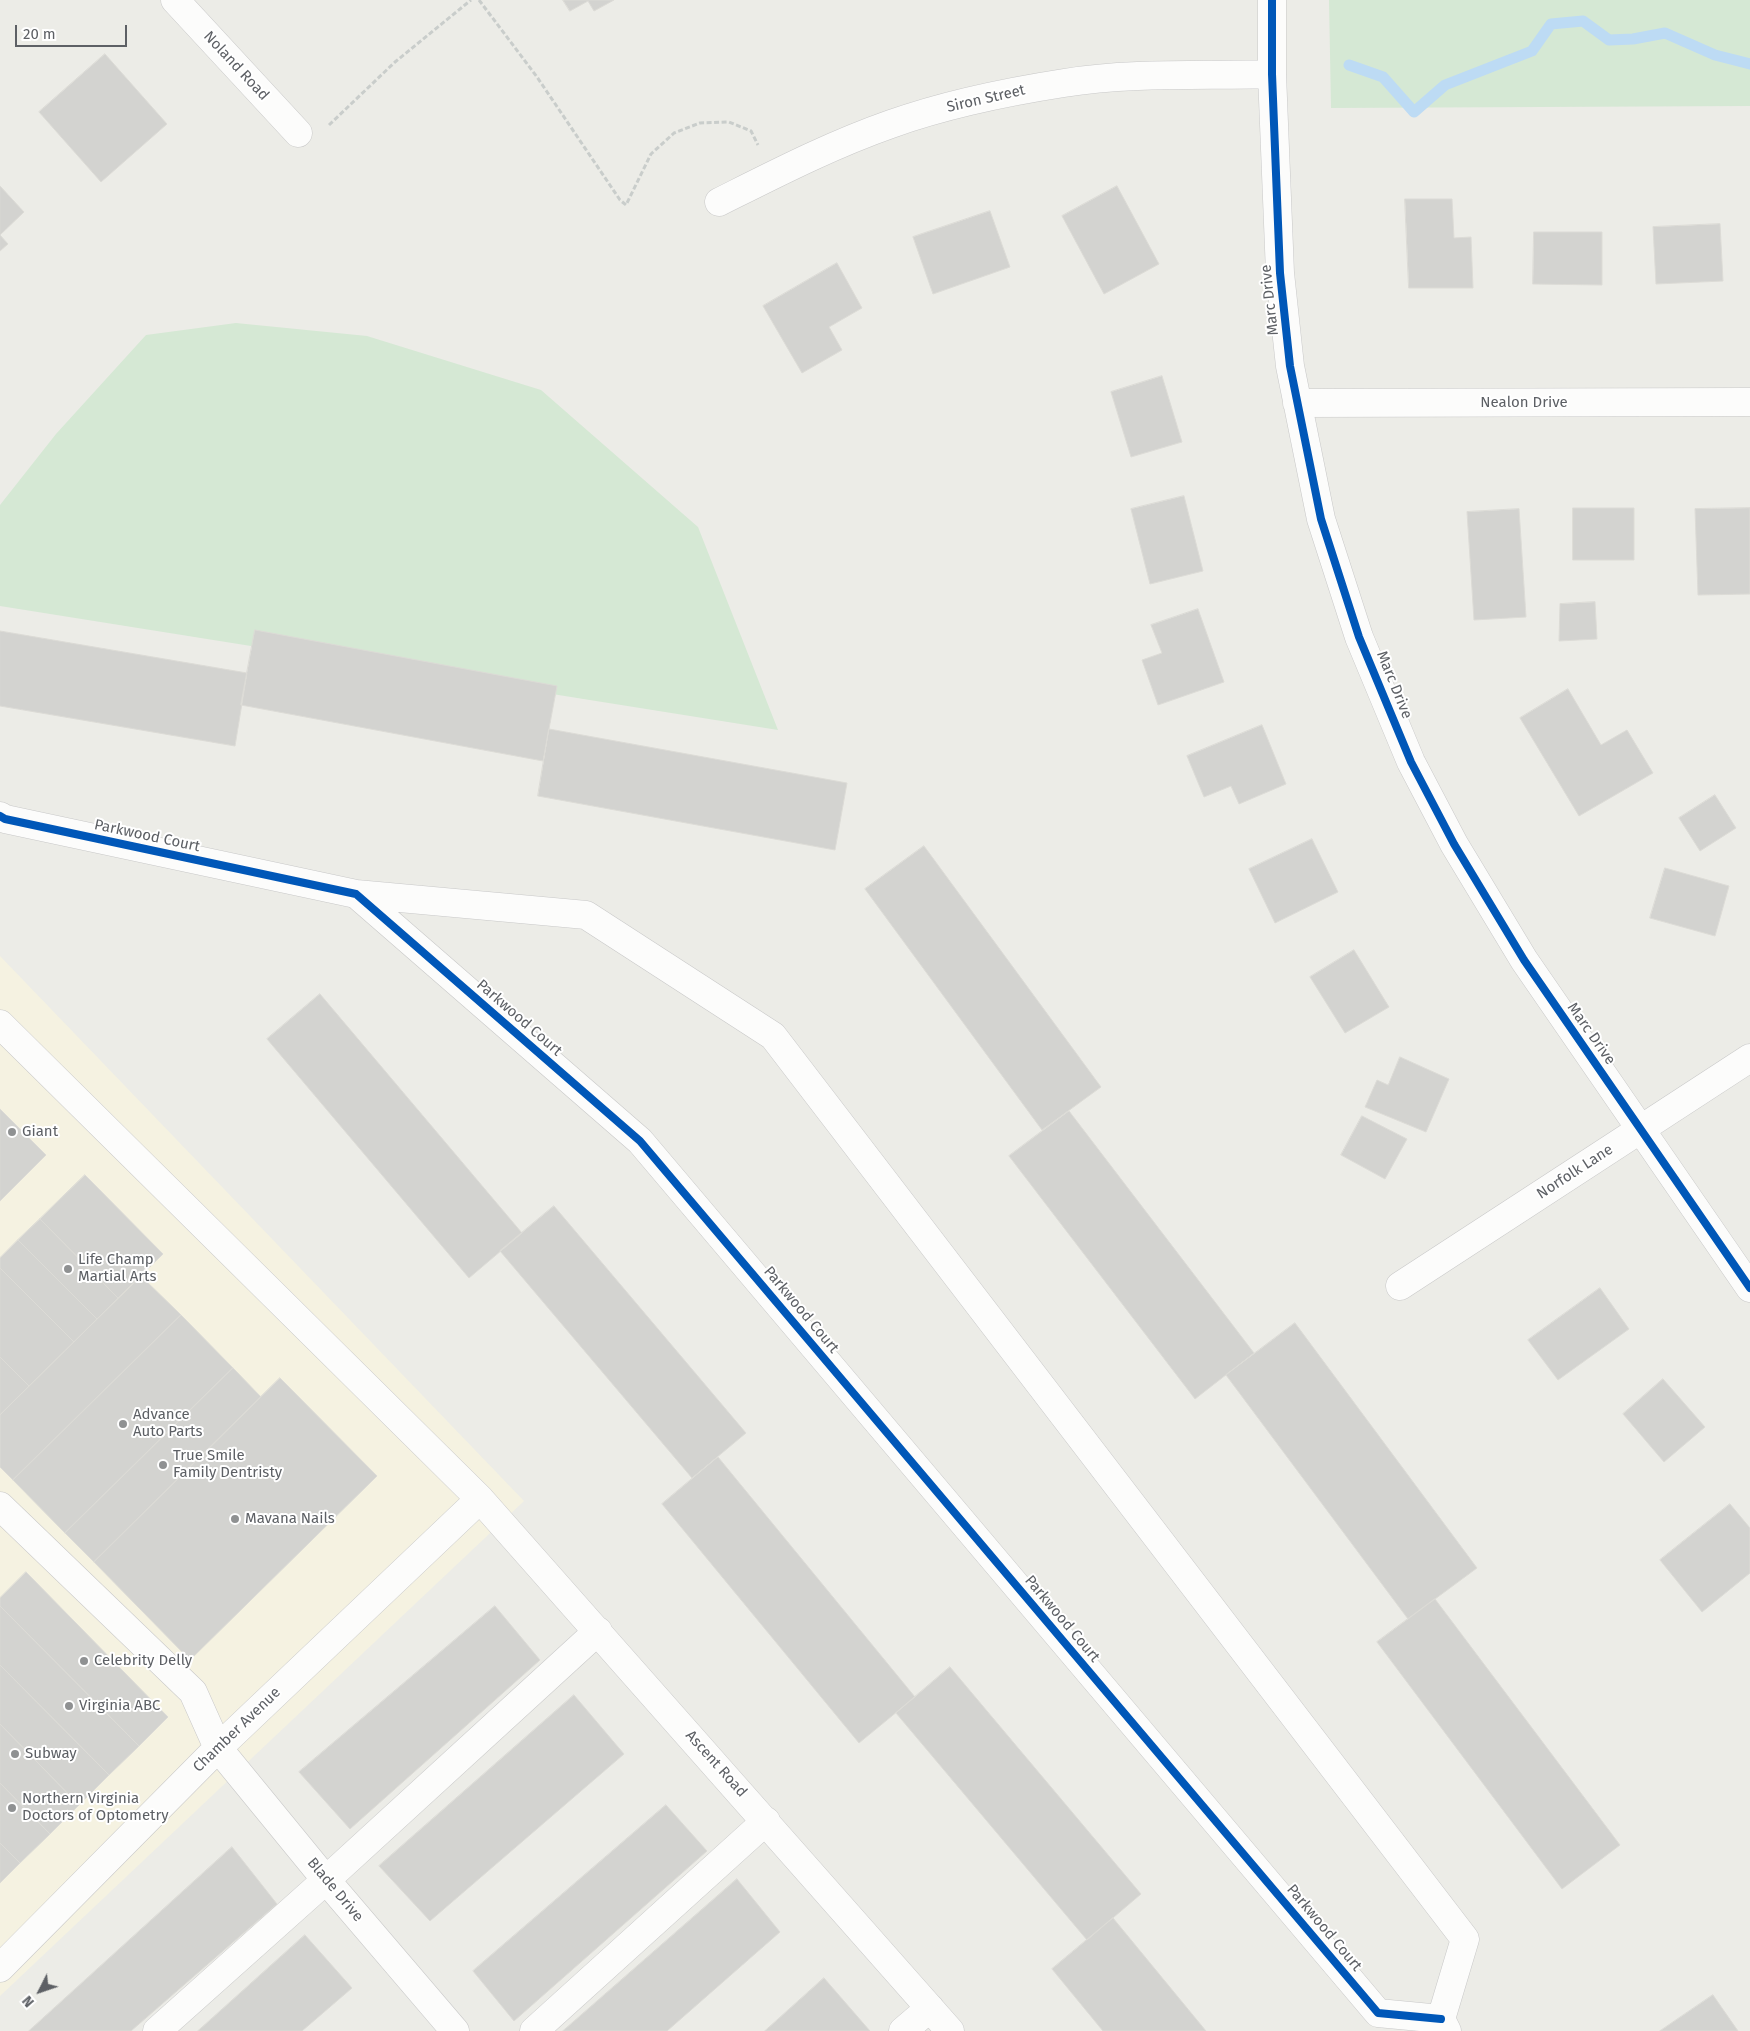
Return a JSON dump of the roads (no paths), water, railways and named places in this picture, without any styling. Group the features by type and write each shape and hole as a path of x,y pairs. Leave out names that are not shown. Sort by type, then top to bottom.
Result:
{"street":[{"name":"Noland Road","path":"175,0 298,133"},
{"name":"Marc Drive","path":"1272,0 1272,74 1280,273 1290,366 1321,519 1359,637 1411,762 1454,844 1524,960 1750,1288"},
{"name":"Siron Street","path":"719,202 816,154 892,124 973,100 1065,82 1122,77 1272,74"},
{"name":"Nealon Drive","path":"1297,403 1750,402"},
{"name":"Parkwood Court","path":"0,816 5,820 356,894 586,916 773,1036 1465,1939 1444,2025 1378,2013 640,1141 356,894"},
{"name":"Ascent Road","path":"0,1024 480,1498 950,2031"},
{"name":"Norfolk Lane","path":"1400,1286 1750,1058"},
{"name":"Chamber Avenue","path":"0,1968 218,1748 480,1498"},
{"name":"Blade Drive","path":"3,1515 193,1692 218,1748 326,1880 455,2031"},
{"path":"157,2031 326,1880 598,1631"},
{"path":"534,2031 766,1821"},
{"path":"903,2031 930,2008"}],"waterway":[{"path":"1349,65 1383,77 1414,112 1445,85 1532,51 1551,24 1583,21 1609,40 1633,39 1665,33 1715,55 1750,64"}],"place":[{"name":"Giant","path":"12,1132"},
{"name":"Life Champ Martial Arts","path":"68,1269"},
{"name":"Advance Auto Parts","path":"123,1424"},
{"name":"True Smile Family Dentristy","path":"163,1465"},
{"name":"Mavana Nails","path":"235,1519"},
{"name":"Celebrity Delly","path":"84,1661"},
{"name":"Virginia ABC","path":"69,1706"},
{"name":"Subway","path":"15,1754"},
{"name":"Northern Virginia Doctors of Optometry","path":"12,1808"}]}
